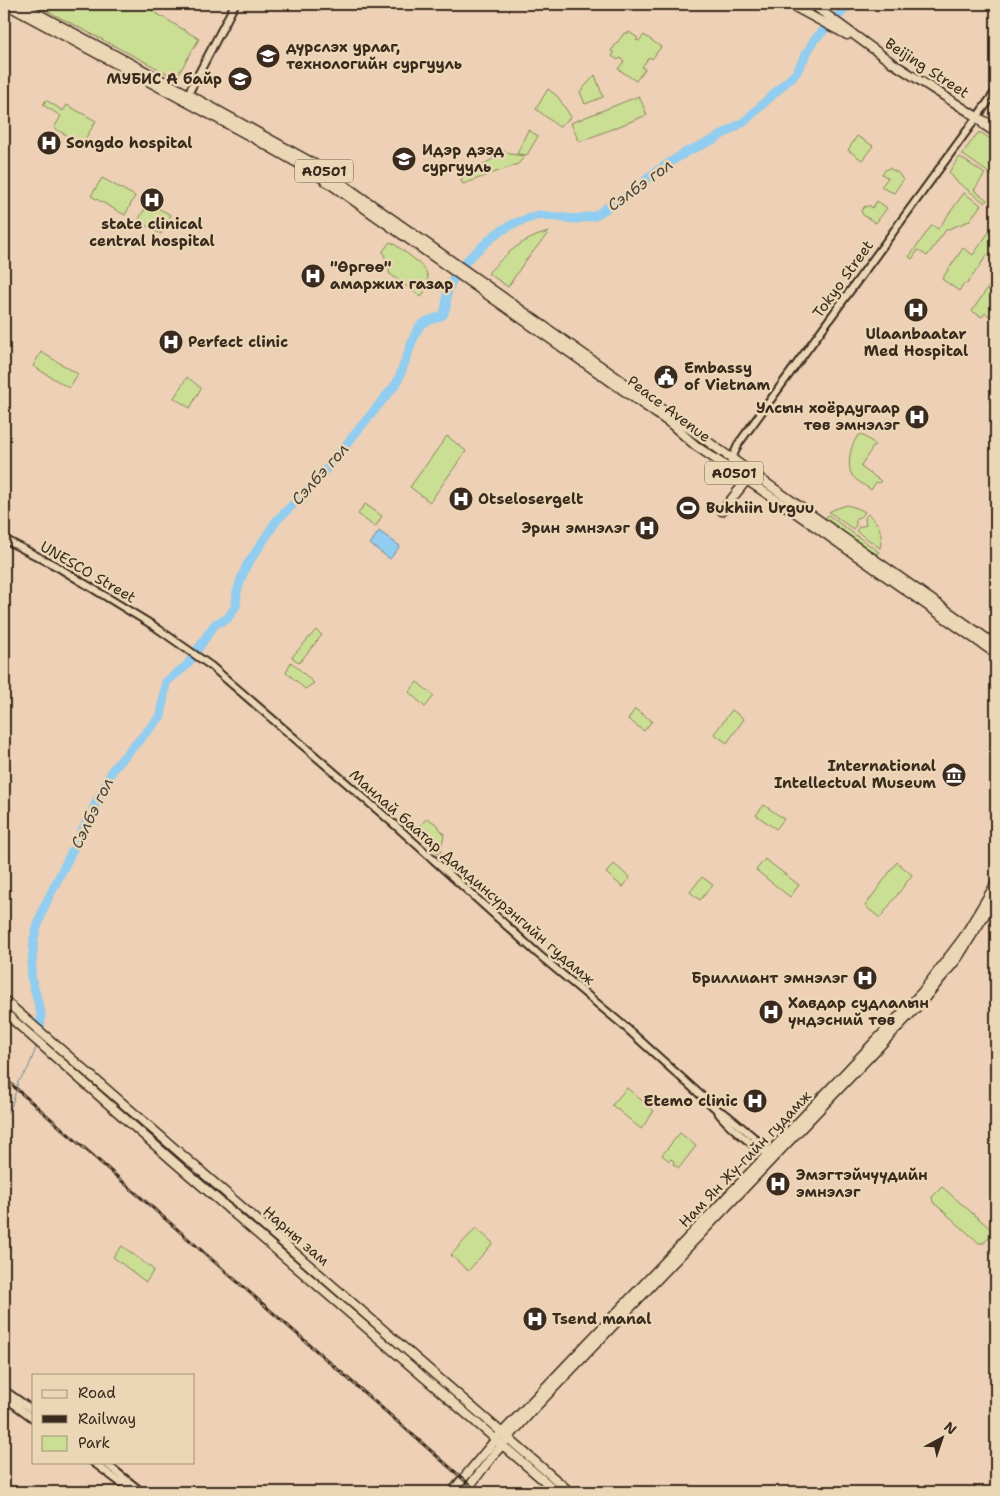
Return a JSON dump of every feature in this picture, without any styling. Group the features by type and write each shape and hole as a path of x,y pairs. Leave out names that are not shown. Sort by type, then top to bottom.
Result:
{"main road":[{"name":"A0501","path":"5,4 186,97"},
{"name":"A0501","path":"20,4 186,97 313,172 477,283"},
{"path":"186,97 235,4"},
{"name":"Beijing Street","path":"789,4 862,42"},
{"name":"Beijing Street","path":"812,4 875,51 977,117"},
{"name":"Tokyo Street","path":"730,470 732,458 750,427 996,91"},
{"path":"977,117 996,127"},
{"path":"977,117 984,125 996,133"},
{"name":"Peace Avenue","path":"477,283 732,458 996,645"},
{"name":"Peace Avenue","path":"477,283 671,424 696,446 797,514 996,654"},
{"path":"722,511 746,481"},
{"name":"UNESCO Street","path":"4,538 56,566 159,629 211,666"},
{"name":"Манлай баатар Дамдинсүрэнгийн гудамж","path":"211,666 395,824 532,948 623,1025 715,1108 727,1115 772,1154"},
{"name":"Нам Ян Жү-гийн гудамж","path":"499,1442 532,1412 922,992 963,938 996,883"},
{"name":"Нам Ян Жү-гийн гудамж","path":"772,1154 930,993 968,943 996,897"},
{"name":"Нарны зам","path":"4,1000 570,1492"},
{"name":"Нарны зам","path":"4,1012 151,1142 557,1492"},
{"path":"151,1142 158,1134"},
{"path":"335,1300 340,1298 341,1293"},
{"path":"4,1390 32,1410"},
{"path":"4,1397 32,1418"},
{"path":"452,1492 499,1442"},
{"path":"465,1492 499,1442"},
{"path":"96,1464 133,1492"},
{"path":"107,1464 142,1492"}],"green space":[{"path":"34,4 141,4 199,39 176,78"},
{"path":"625,32 627,34 629,32 638,38 636,40 639,41 644,35 661,47 652,59 649,57 642,67 645,69 636,81 618,69 624,61 612,56 614,53 611,51"},
{"path":"595,75 603,97 585,104 580,92"},
{"path":"548,89 558,97 571,117 559,127 536,109"},
{"path":"639,96 647,115 579,142 571,123"},
{"path":"46,100 63,111 67,105 96,121 82,144 54,128 61,116 43,105"},
{"path":"528,130 538,136 527,155 517,154"},
{"path":"978,133 982,133 996,143 996,178 962,154"},
{"path":"857,136 873,146 862,160 848,150"},
{"path":"500,149 510,154 525,156 518,164 463,184 461,181 465,172 478,168 499,155"},
{"path":"960,157 985,174 974,190 987,200 985,203 956,181 949,172"},
{"path":"889,168 898,173 903,180 894,193 881,187 888,178 882,174"},
{"path":"102,178 135,196 125,215 91,196"},
{"path":"964,193 981,205 969,221 946,230 927,256 918,250 912,259 909,257 932,225 938,229"},
{"path":"877,201 887,208 876,223 863,215 861,211 865,206 869,205 872,208"},
{"path":"148,203 171,215 161,234 138,221"},
{"path":"996,222 996,251 987,255 967,284 964,283 959,291 942,279 963,248 973,255"},
{"path":"549,232 523,264 508,287 488,273 522,243"},
{"path":"390,242 398,246 420,264 427,273 427,284 421,297 390,274 383,251"},
{"path":"996,276 996,320 985,313 982,317 972,311"},
{"path":"41,352 78,374 69,388 33,366"},
{"path":"187,377 201,388 190,408 174,398"},
{"path":"861,434 875,444 861,465 862,468 881,481 879,483 876,482 871,490 856,479 850,471 850,453 857,437"},
{"path":"447,436 466,451 430,502 410,487"},
{"path":"365,504 382,516 375,527 358,514"},
{"path":"847,505 865,512 862,516 856,518 856,525 853,529 829,512"},
{"path":"868,514 880,529 880,548 856,531 859,527 866,525 865,518"},
{"path":"828,515 879,552 876,554 872,553 828,521 826,517"},
{"path":"316,630 322,635 299,663 292,657"},
{"path":"291,662 314,683 305,689 286,672"},
{"path":"417,682 434,696 425,707 409,692"},
{"path":"635,709 652,721 644,731 628,719"},
{"path":"732,710 744,719 727,743 714,734"},
{"path":"764,805 784,819 776,829 756,815"},
{"path":"427,818 436,824 444,834 440,855 415,832"},
{"path":"765,859 799,885 790,897 756,870"},
{"path":"897,862 912,875 880,918 865,906"},
{"path":"614,864 630,878 623,887 606,873"},
{"path":"702,877 713,885 700,900 690,892"},
{"path":"627,1088 654,1111 641,1129 612,1105"},
{"path":"680,1133 696,1146 679,1168 673,1164 674,1161 671,1159 669,1161 662,1155"},
{"path":"942,1187 993,1231 984,1243 979,1243 933,1202 932,1197"},
{"path":"476,1228 493,1243 468,1271 451,1255"},
{"path":"122,1246 154,1270 146,1282 113,1257"}],"water":[{"path":"379,531 400,546 390,559 370,544"}],"waterway":[{"name":"Сэлбэ гол","path":"40,1037 41,1013 31,977 34,938 43,909 113,769 161,716 166,682 187,665 215,624 227,619 236,606 237,592 247,565 277,520 313,485 396,384 418,329 424,323 443,315 447,294 452,281 468,259 497,233 515,223 539,215 575,219 595,216 617,201 632,194 651,175 686,152 713,140 745,121 796,73 814,40 850,4"},
{"name":"Сэлбэ гол","path":"4,1117 12,1105 18,1082 28,1069 37,1045"}],"railway":[{"path":"4,1078 478,1492"}],"place":[{"name":"дүрслэх урлаг, технологийн сургууль","path":"268,56"},
{"name":"МУБИС А байр","path":"240,79"},
{"name":"Songdo hospital","path":"49,143"},
{"name":"Идэр дээд сургууль","path":"404,159"},
{"name":"state clinical central hospital","path":"152,200"},
{"name":"\"Өргөө\" амаржих газар","path":"313,276"},
{"name":"Ulaanbaatar Med Hospital","path":"916,310"},
{"name":"Perfect clinic","path":"171,342"},
{"name":"Embassy of Vietnam","path":"666,377"},
{"name":"Улсын хоёрдугаар төв эмнэлэг","path":"917,417"},
{"name":"Otselosergelt","path":"461,499"},
{"name":"Bukhiin Urguu","path":"688,508"},
{"name":"Эрин эмнэлэг","path":"647,528"},
{"name":"International Intellectual Museum","path":"954,775"},
{"name":"Бриллиант эмнэлэг","path":"865,978"},
{"name":"Хавдар судлалын үндэсний төв","path":"771,1012"},
{"name":"Etemo clinic","path":"755,1101"},
{"name":"Эмэгтэйчүүдийн эмнэлэг","path":"778,1184"},
{"name":"Tsend manal","path":"535,1319"}]}
